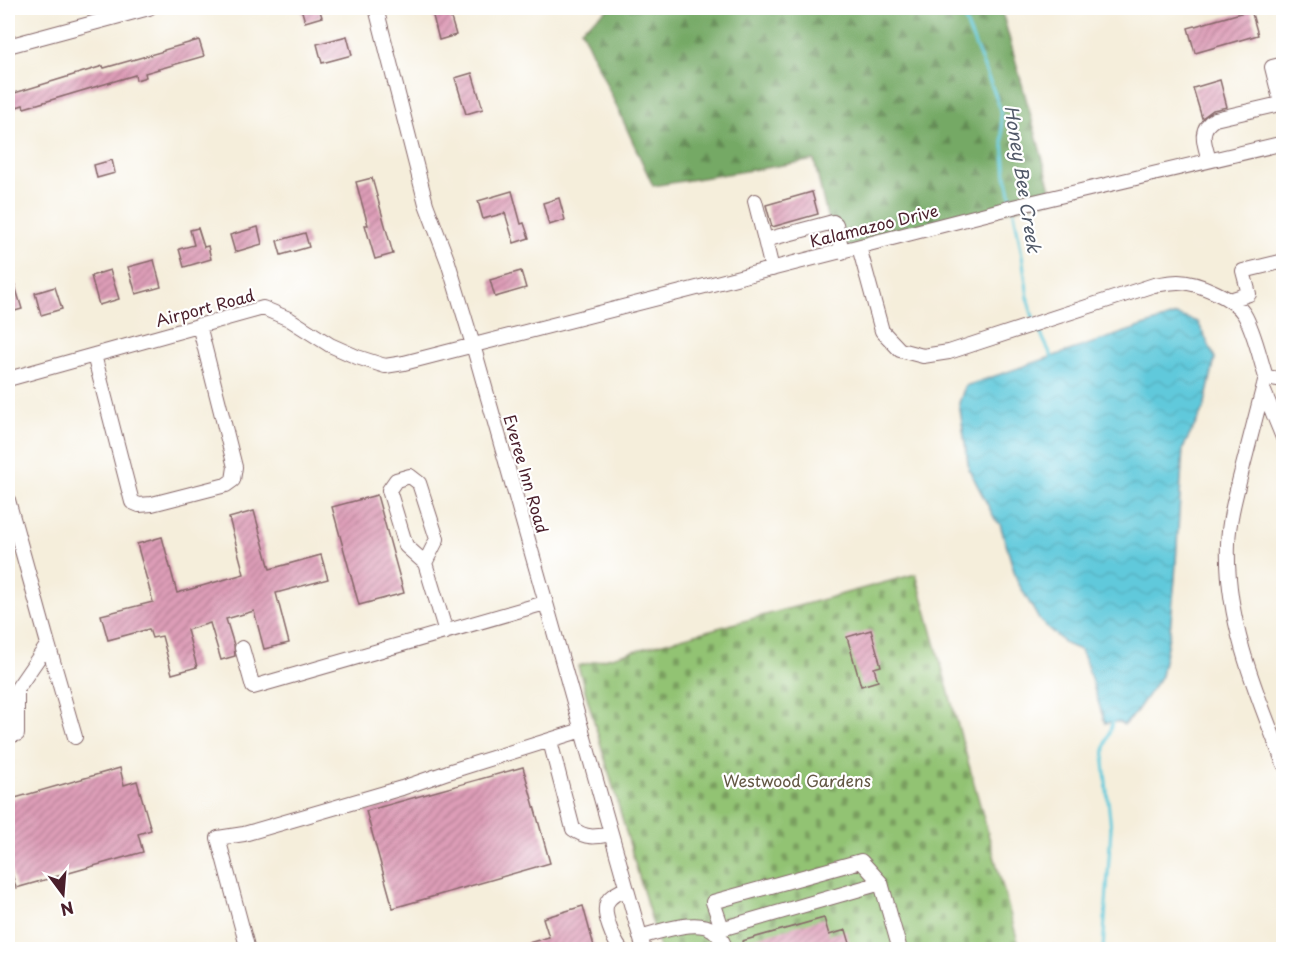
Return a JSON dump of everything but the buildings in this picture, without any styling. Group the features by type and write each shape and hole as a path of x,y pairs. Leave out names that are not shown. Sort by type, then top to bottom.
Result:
{"street":[{"path":"8,46 148,8"},
{"name":"Everee Inn Road","path":"376,8 426,204 448,262 473,345 642,943"},
{"path":"1209,160 1203,135 1204,128 1215,119 1282,103 1272,67 1284,64"},
{"name":"Kalamazoo Drive","path":"473,345 1013,207 1284,143"},
{"path":"755,201 772,269"},
{"path":"765,240 833,222 836,224 842,252"},
{"path":"859,247 882,331 900,350 923,356 949,352 1154,285 1179,282 1201,287 1230,300 1244,314 1252,333 1265,383 1284,440"},
{"path":"1230,300 1249,294 1243,271 1284,261"},
{"name":"Airport Road","path":"8,379 263,308 290,319 330,345 385,366 473,345"},
{"path":"94,355 132,502 139,505 152,504 226,485 233,480 235,467 199,326"},
{"path":"1265,383 1284,380"},
{"path":"1265,383 1234,498 1228,542 1230,585 1237,628 1253,686 1284,764"},
{"path":"425,563 437,539 419,483 410,476 396,480 389,490 406,546 425,563 446,632"},
{"path":"8,500 13,541 48,644 75,737"},
{"path":"243,648 253,687 545,603"},
{"path":"8,736 17,734 12,686 48,644"},
{"path":"248,950 219,838 244,834 402,788 582,730"},
{"path":"550,741 573,829 582,835 592,837 611,834"},
{"path":"726,950 718,930 713,902 861,861 881,883 900,950"},
{"path":"642,943 672,927 696,926 718,930 881,883"},
{"path":"621,950 614,939 606,912 606,903 626,888"}],"green space":[{"path":"610,8 1001,8 1054,200 835,251 814,160 653,186 581,29"},
{"name":"Westwood Gardens","path":"916,574 1020,949 660,949 578,666"}],"water":[{"path":"1176,315 1198,322 1215,358 1204,408 1183,448 1170,631 1161,676 1136,712 1124,725 1119,722 1105,723 1080,650 1066,644 1040,621 1017,581 1000,524 995,519 969,469 959,403 965,386"}],"waterway":[{"name":"Honey Bee Creek","path":"960,8 1000,110 1006,175 1012,202"},
{"name":"Honey Bee Creek","path":"1014,212 1029,304 1034,320"},
{"name":"Honey Bee Creek","path":"1037,326 1052,357"},
{"name":"Honey Bee Creek","path":"1103,950 1111,828 1104,763 1105,747 1112,723"}]}
